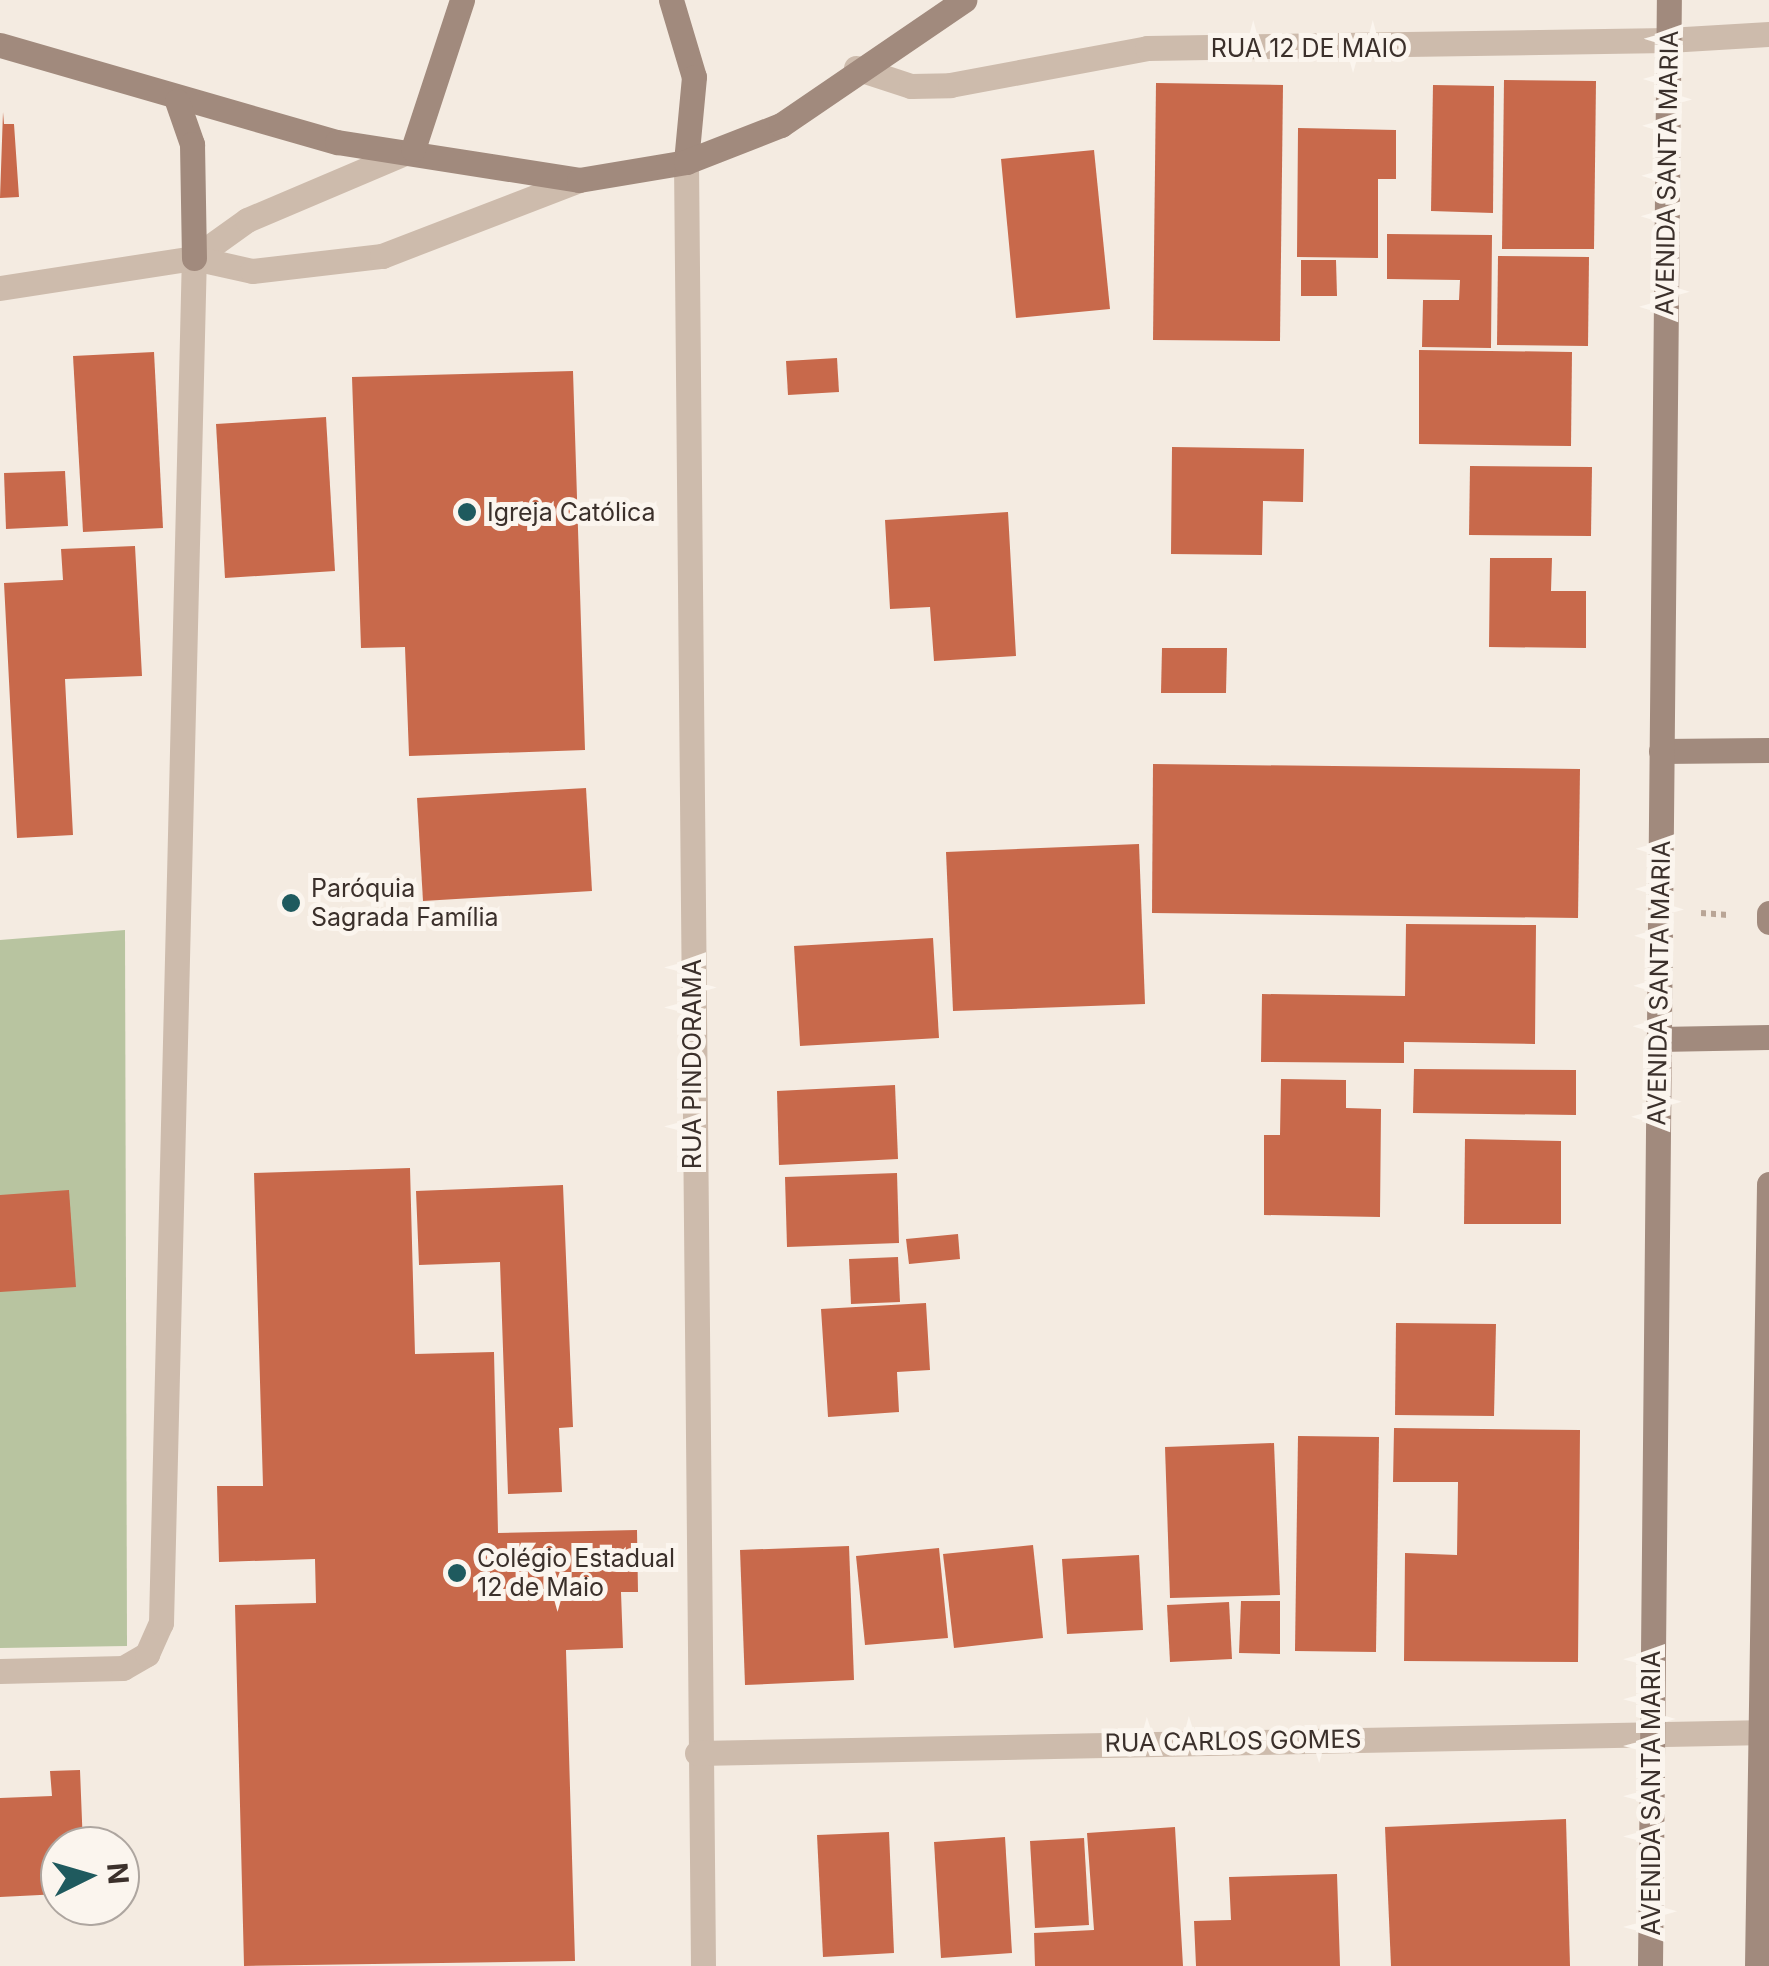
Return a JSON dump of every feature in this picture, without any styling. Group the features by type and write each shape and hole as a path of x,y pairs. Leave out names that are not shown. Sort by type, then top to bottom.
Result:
{"main road":[{"path":"413,149 462,0"},
{"path":"671,0 694,77 686,162"},
{"path":"0,45 177,101 337,142 413,149 579,180 686,162 781,125 856,68 964,0"},
{"name":"AVENIDA SANTA MARIA","path":"1650,1966 1669,0"},
{"path":"177,101 192,144 194,258"},
{"path":"1661,751 1769,750"},
{"path":"1658,1039 1769,1036"},
{"path":"1757,1966 1764,1732 1769,1184"}],"street":[{"name":"RUA 12 DE MAIO","path":"856,68 910,86 950,86 1147,48 1668,40 1769,34"},
{"path":"194,258 247,220 413,149"},
{"name":"RUA PINDORAMA","path":"686,162 697,1753 703,1966"},
{"path":"0,288 194,258 252,271 382,256 579,180"},
{"path":"0,1671 123,1668 147,1654 161,1622 194,258"},
{"name":"RUA CARLOS GOMES","path":"697,1753 1764,1732"}],"path":[{"path":"1660,910 1769,917"}],"green space":[{"path":"125,930 127,1646 0,1648 0,940"}],"building":[{"path":"1504,80 1596,81 1594,249 1502,249"},
{"path":"1156,83 1283,85 1280,341 1153,340"},
{"path":"1433,85 1494,86 1493,213 1431,211"},
{"path":"3,112 4,124 14,124 19,197 0,198"},
{"path":"1298,128 1396,130 1396,179 1378,179 1378,258 1297,257"},
{"path":"1094,150 1110,309 1016,318 1001,159"},
{"path":"1387,234 1492,235 1491,348 1422,347 1423,300 1459,300 1460,280 1387,279"},
{"path":"1498,256 1589,257 1588,346 1497,345"},
{"path":"1301,260 1336,260 1337,296 1301,296"},
{"path":"1419,350 1572,352 1571,446 1419,444"},
{"path":"154,352 163,528 83,532 73,356"},
{"path":"837,358 839,392 788,395 786,361"},
{"name":"Igreja Católica","path":"573,371 585,750 409,756 405,647 361,648 352,377"},
{"path":"326,417 335,571 225,578 216,424"},
{"path":"1172,447 1304,449 1303,502 1263,501 1262,555 1171,554"},
{"path":"1470,466 1592,467 1591,536 1469,535"},
{"path":"65,471 68,526 6,529 4,473"},
{"path":"1008,512 1016,656 934,661 930,607 890,609 885,520"},
{"path":"135,546 142,676 65,679 73,835 17,838 4,583 63,580 61,549"},
{"path":"1490,558 1552,558 1551,591 1586,591 1586,648 1489,647"},
{"path":"1162,648 1227,648 1226,693 1161,693"},
{"path":"1153,764 1580,769 1578,918 1152,913"},
{"path":"586,788 592,891 423,901 417,798"},
{"path":"1139,844 1145,1004 953,1011 946,852"},
{"path":"1406,924 1536,925 1535,1044 1404,1042 1404,1063 1261,1062 1262,994 1405,996"},
{"path":"933,938 939,1038 800,1046 794,946"},
{"path":"1414,1069 1576,1070 1576,1115 1413,1113"},
{"path":"1281,1079 1346,1080 1346,1108 1381,1109 1380,1217 1264,1215 1264,1135 1280,1135"},
{"path":"895,1085 898,1159 779,1165 777,1091"},
{"path":"1465,1139 1561,1141 1561,1224 1464,1224"},
{"name":"Colégio Estadual 12 de Maio","path":"410,1168 415,1354 494,1352 498,1533 637,1530 638,1592 621,1592 623,1648 566,1650 575,1961 244,1966 235,1605 316,1603 315,1559 219,1562 217,1486 263,1486 254,1173"},
{"path":"897,1173 899,1243 787,1247 785,1177"},
{"path":"563,1185 573,1427 559,1428 562,1492 508,1494 500,1262 419,1265 416,1191"},
{"path":"69,1190 76,1287 0,1292 0,1195"},
{"path":"958,1234 960,1259 909,1264 906,1239"},
{"path":"898,1257 900,1302 851,1304 849,1259"},
{"path":"926,1303 930,1370 897,1372 899,1412 828,1417 821,1309"},
{"path":"1396,1323 1496,1324 1494,1416 1395,1415"},
{"path":"1394,1428 1580,1430 1578,1662 1404,1661 1405,1553 1457,1555 1458,1482 1393,1482"},
{"path":"1298,1436 1379,1437 1376,1652 1295,1651"},
{"path":"1274,1443 1280,1595 1170,1598 1165,1447"},
{"path":"1033,1545 1043,1638 954,1648 943,1554"},
{"path":"849,1546 854,1680 745,1685 740,1550"},
{"path":"939,1548 948,1638 865,1645 856,1556"},
{"path":"1139,1555 1143,1630 1067,1634 1062,1559"},
{"path":"1241,1601 1280,1601 1280,1654 1239,1653"},
{"path":"1229,1602 1232,1659 1170,1662 1167,1605"},
{"path":"80,1770 82,1826 40,1826 40,1895 0,1897 0,1798 52,1796 50,1771"},
{"path":"1566,1819 1570,1966 1391,1966 1385,1827"},
{"path":"1175,1827 1183,1966 1035,1966 1034,1933 1094,1930 1087,1833"},
{"path":"889,1832 894,1953 823,1957 817,1835"},
{"path":"1005,1837 1012,1953 941,1958 934,1842"},
{"path":"1084,1838 1089,1925 1035,1928 1030,1841"},
{"path":"1337,1874 1340,1966 1196,1966 1194,1921 1231,1920 1229,1877"}],"place":[{"name":"Igreja Católica","path":"467,512"},
{"name":"Paróquia Sagrada Família","path":"291,903"},
{"name":"Colégio Estadual 12 de Maio","path":"457,1573"}]}
